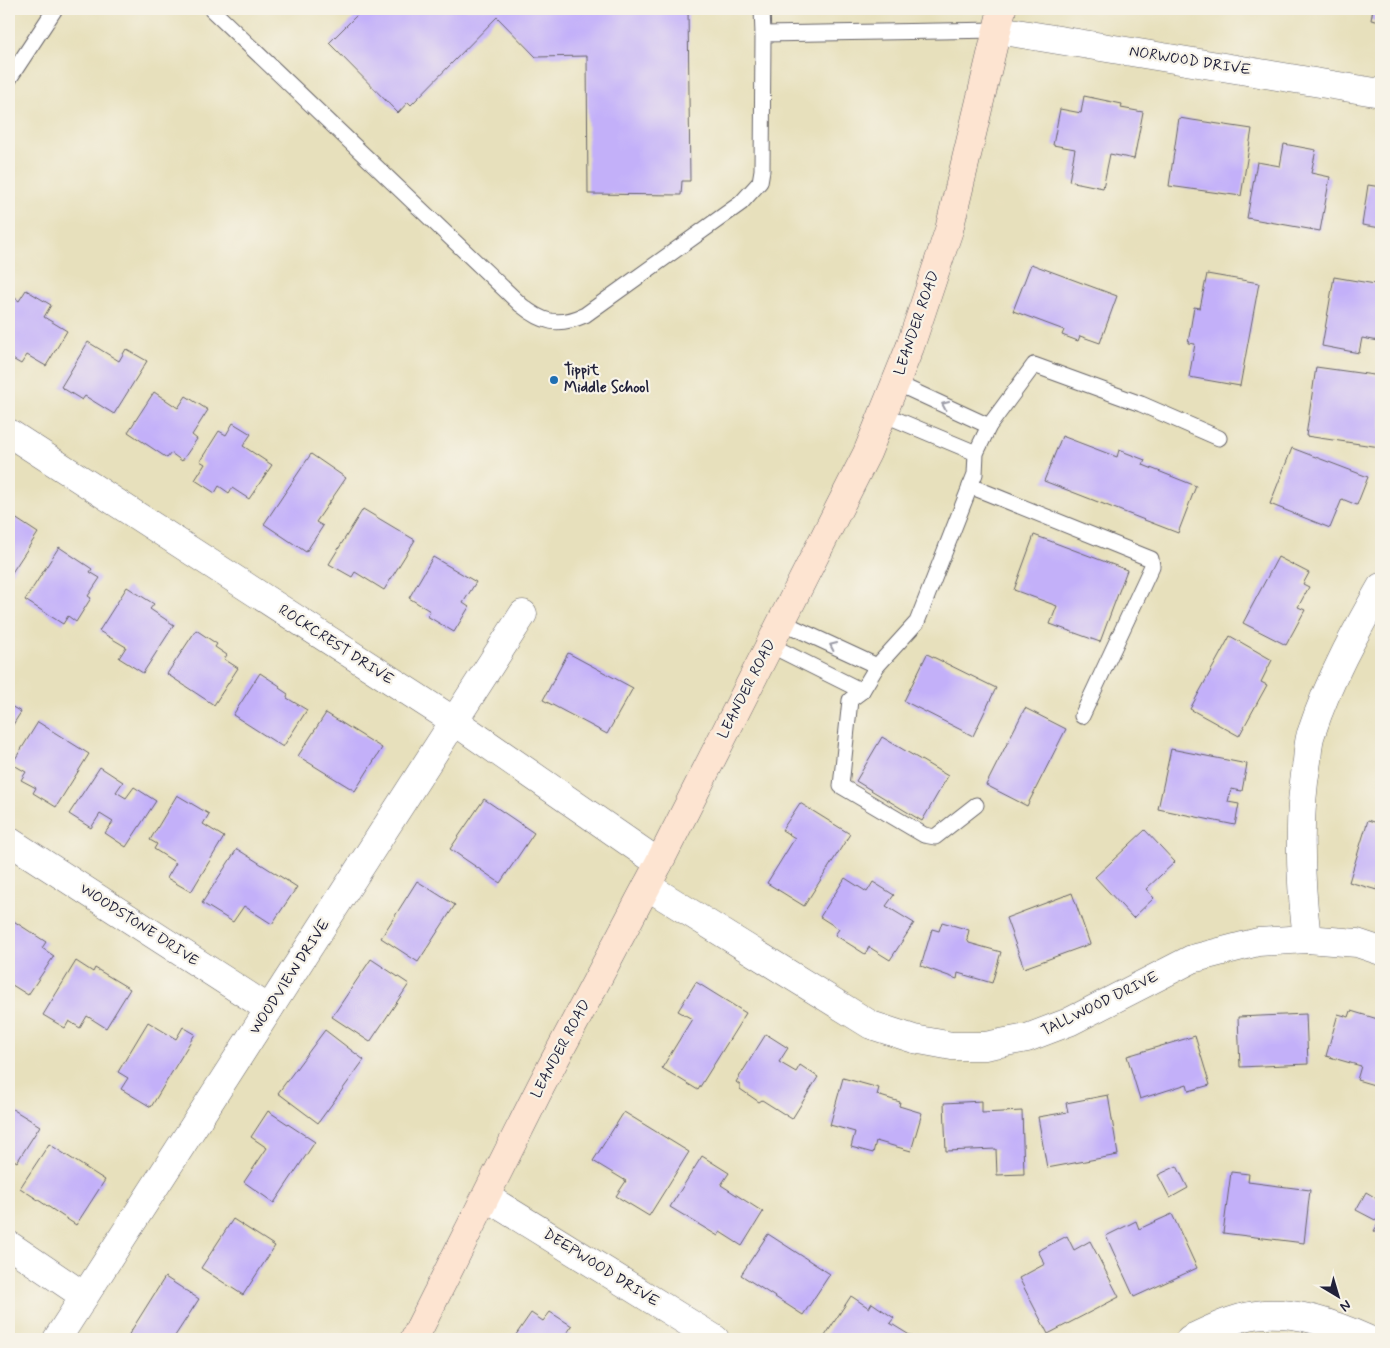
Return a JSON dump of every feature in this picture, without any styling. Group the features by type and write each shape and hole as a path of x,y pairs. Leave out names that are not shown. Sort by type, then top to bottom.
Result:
{"main road":[{"name":"LEANDER ROAD","path":"414,1339 541,1086 653,875 867,453 910,347 949,230 1000,19"}],"street":[{"name":"NORWOOD DRIVE","path":"1000,19 1381,93"},
{"name":"ROCKCREST DRIVE","path":"9,433 454,722 653,875"},
{"path":"1307,939 1301,885 1301,821 1304,773 1311,732 1356,630 1381,587"},
{"name":"WOODVIEW DRIVE","path":"57,1339 523,614"},
{"name":"WOODSTONE DRIVE","path":"9,841 269,1009"},
{"name":"TALLWOOD DRIVE","path":"653,875 871,1025 914,1039 952,1046 985,1046 1027,1038 1069,1022 1192,959 1258,942 1307,939 1356,943 1381,951"},
{"name":"DEEPWOOD DRIVE","path":"486,1197 715,1339"},
{"path":"9,1245 84,1296"},
{"path":"1190,1339 1216,1327 1256,1315 1305,1316 1367,1339"}],"lane":[{"path":"9,79 55,9"},
{"path":"211,9 521,305 534,316 561,323 585,315 741,202 760,182 762,170 762,9"},
{"path":"762,34 1000,19"},
{"path":"976,805 935,837 924,835 841,786 850,700 862,691 877,666 917,622 975,474 976,453 989,426 1034,365 1142,404 1219,438"},
{"path":"896,383 989,426"},
{"path":"884,414 976,453"},
{"path":"970,486 1151,559 1152,566 1082,716"},
{"path":"776,633 877,666"},
{"path":"776,633 862,691"}],"building":[{"path":"363,9 688,9 690,181 682,181 681,195 588,194 587,56 536,57 497,17 411,105 408,102 398,113 329,43"},
{"path":"1373,9 1381,9 1381,22 1371,20"},
{"path":"1084,96 1122,104 1121,108 1143,112 1134,159 1110,154 1103,188 1069,181 1075,149 1053,145 1060,109 1081,113"},
{"path":"1179,118 1252,129 1241,196 1169,186"},
{"path":"1284,144 1316,150 1311,173 1330,177 1320,231 1247,218 1257,162 1280,166"},
{"path":"1368,185 1381,187 1381,228 1362,225"},
{"path":"1031,264 1117,296 1100,343 1080,336 1078,341 1062,335 1064,330 1013,311"},
{"path":"1207,274 1259,283 1240,386 1189,377 1195,344 1188,343 1194,307 1200,308"},
{"path":"1334,277 1381,285 1379,341 1362,338 1359,353 1322,346"},
{"path":"26,290 51,305 44,317 67,331 46,366 27,355 21,364 9,357 9,308 15,298 19,301"},
{"path":"88,342 119,361 126,349 147,361 114,414 85,396 82,400 61,387"},
{"path":"1316,367 1381,376 1380,447 1306,436"},
{"path":"154,392 178,408 186,396 208,410 192,435 197,439 182,461 171,453 167,458 128,432"},
{"path":"233,423 251,434 243,446 272,465 249,499 232,488 229,493 219,486 215,493 195,480 205,464 200,461 219,431 226,435"},
{"path":"1062,436 1117,457 1119,450 1145,460 1143,465 1196,486 1178,533 1044,481"},
{"path":"1292,448 1368,477 1357,505 1342,499 1330,528 1270,504"},
{"path":"311,454 346,478 316,522 323,526 306,552 264,524"},
{"path":"363,509 415,540 384,590 355,572 352,577 329,564"},
{"path":"9,514 38,533 9,577"},
{"path":"1034,535 1127,570 1100,642 1050,624 1057,606 1014,590"},
{"path":"59,547 92,569 90,572 100,578 88,596 91,598 76,622 68,616 63,624 25,600"},
{"path":"433,557 476,582 463,603 469,607 454,632 427,616 430,611 409,598"},
{"path":"1278,557 1309,573 1303,584 1309,587 1298,607 1305,610 1286,645 1243,623"},
{"path":"127,587 154,604 150,609 174,625 143,673 119,658 126,647 99,631"},
{"path":"196,630 217,644 215,647 227,655 224,659 238,668 214,705 167,674"},
{"path":"1230,636 1272,660 1261,682 1267,685 1239,736 1190,709"},
{"path":"568,653 633,688 607,734 543,700"},
{"path":"927,654 996,688 973,736 904,701"},
{"path":"260,673 280,686 279,688 288,694 287,698 307,710 283,747 233,715"},
{"path":"9,705 21,712 9,731"},
{"path":"1025,708 1066,729 1027,806 986,785"},
{"path":"326,713 382,748 355,791 298,756"},
{"path":"38,722 89,754 56,807 33,793 36,788 21,780 26,772 12,764"},
{"path":"882,737 948,776 922,821 856,781"},
{"path":"1171,749 1247,764 1242,791 1231,789 1228,802 1239,804 1235,825 1158,809"},
{"path":"100,767 123,782 116,792 126,798 134,787 156,801 126,847 105,833 113,822 100,814 91,828 69,814"},
{"path":"177,795 209,814 203,824 224,837 191,892 167,878 176,863 154,849 157,844 150,840"},
{"path":"484,799 534,833 500,883 450,849"},
{"path":"800,803 850,834 804,906 767,883 795,838 782,830"},
{"path":"1368,820 1381,824 1381,875 1377,890 1349,882"},
{"path":"1145,830 1175,862 1146,889 1154,898 1133,918 1095,877"},
{"path":"237,849 297,887 272,924 244,906 233,922 202,903"},
{"path":"845,878 867,892 873,882 894,895 886,906 914,923 890,960 869,947 865,954 835,935 839,929 820,917"},
{"path":"417,881 455,905 418,962 381,938"},
{"path":"1072,893 1090,944 1024,968 1006,918"},
{"path":"9,918 46,942 42,948 54,956 28,995 9,983"},
{"path":"942,922 969,930 967,939 969,943 1001,952 992,983 958,973 957,979 921,966 932,929 939,931"},
{"path":"371,959 409,984 370,1042 332,1017"},
{"path":"76,961 93,972 95,968 130,989 106,1028 87,1016 80,1028 69,1021 65,1028 43,1015"},
{"path":"696,982 746,1013 698,1090 662,1068 692,1019 678,1011"},
{"path":"1351,1011 1381,1020 1381,1087 1357,1080 1361,1066 1326,1056 1338,1014 1349,1017"},
{"path":"1306,1014 1308,1064 1240,1067 1238,1017"},
{"path":"148,1022 176,1039 183,1027 195,1034 151,1107 121,1089 128,1078 118,1072"},
{"path":"325,1030 364,1060 318,1123 278,1093"},
{"path":"766,1034 788,1048 779,1062 796,1072 800,1065 818,1077 792,1119 762,1100 759,1102 740,1089 740,1085 736,1082"},
{"path":"1195,1036 1210,1085 1189,1091 1187,1084 1140,1099 1127,1056"},
{"path":"843,1078 879,1088 877,1095 900,1102 899,1106 922,1113 911,1151 876,1141 873,1153 851,1147 855,1132 830,1125"},
{"path":"1108,1095 1118,1155 1047,1168 1038,1117 1068,1112 1066,1103"},
{"path":"982,1101 982,1113 1022,1111 1024,1174 997,1175 996,1149 946,1151 944,1103"},
{"path":"9,1107 40,1126 17,1162 9,1157"},
{"path":"268,1111 315,1142 274,1203 244,1182 267,1148 251,1137"},
{"path":"624,1112 689,1152 649,1216 616,1196 626,1181 593,1161"},
{"path":"49,1144 105,1180 76,1225 20,1188"},
{"path":"702,1156 729,1173 721,1185 763,1212 742,1246 720,1232 718,1236 670,1207"},
{"path":"1177,1166 1188,1188 1170,1198 1158,1175"},
{"path":"1231,1172 1249,1174 1248,1182 1310,1190 1304,1243 1223,1233"},
{"path":"1366,1192 1381,1201 1381,1235 1374,1231 1379,1222 1356,1210"},
{"path":"1172,1214 1197,1268 1134,1297 1106,1236 1136,1221 1139,1229"},
{"path":"233,1219 275,1246 243,1295 201,1268"},
{"path":"768,1234 830,1274 803,1315 741,1275"},
{"path":"1067,1236 1074,1250 1090,1241 1119,1297 1048,1334 1019,1278 1045,1264 1038,1251"},
{"path":"165,1277 199,1299 173,1339 126,1339"},
{"path":"851,1296 869,1308 872,1303 894,1318 890,1323 916,1339 823,1339"},
{"path":"550,1312 572,1326 567,1333 576,1339 513,1339 531,1313 543,1321"}],"place":[{"name":"Tippit Middle School","path":"554,380"}]}
